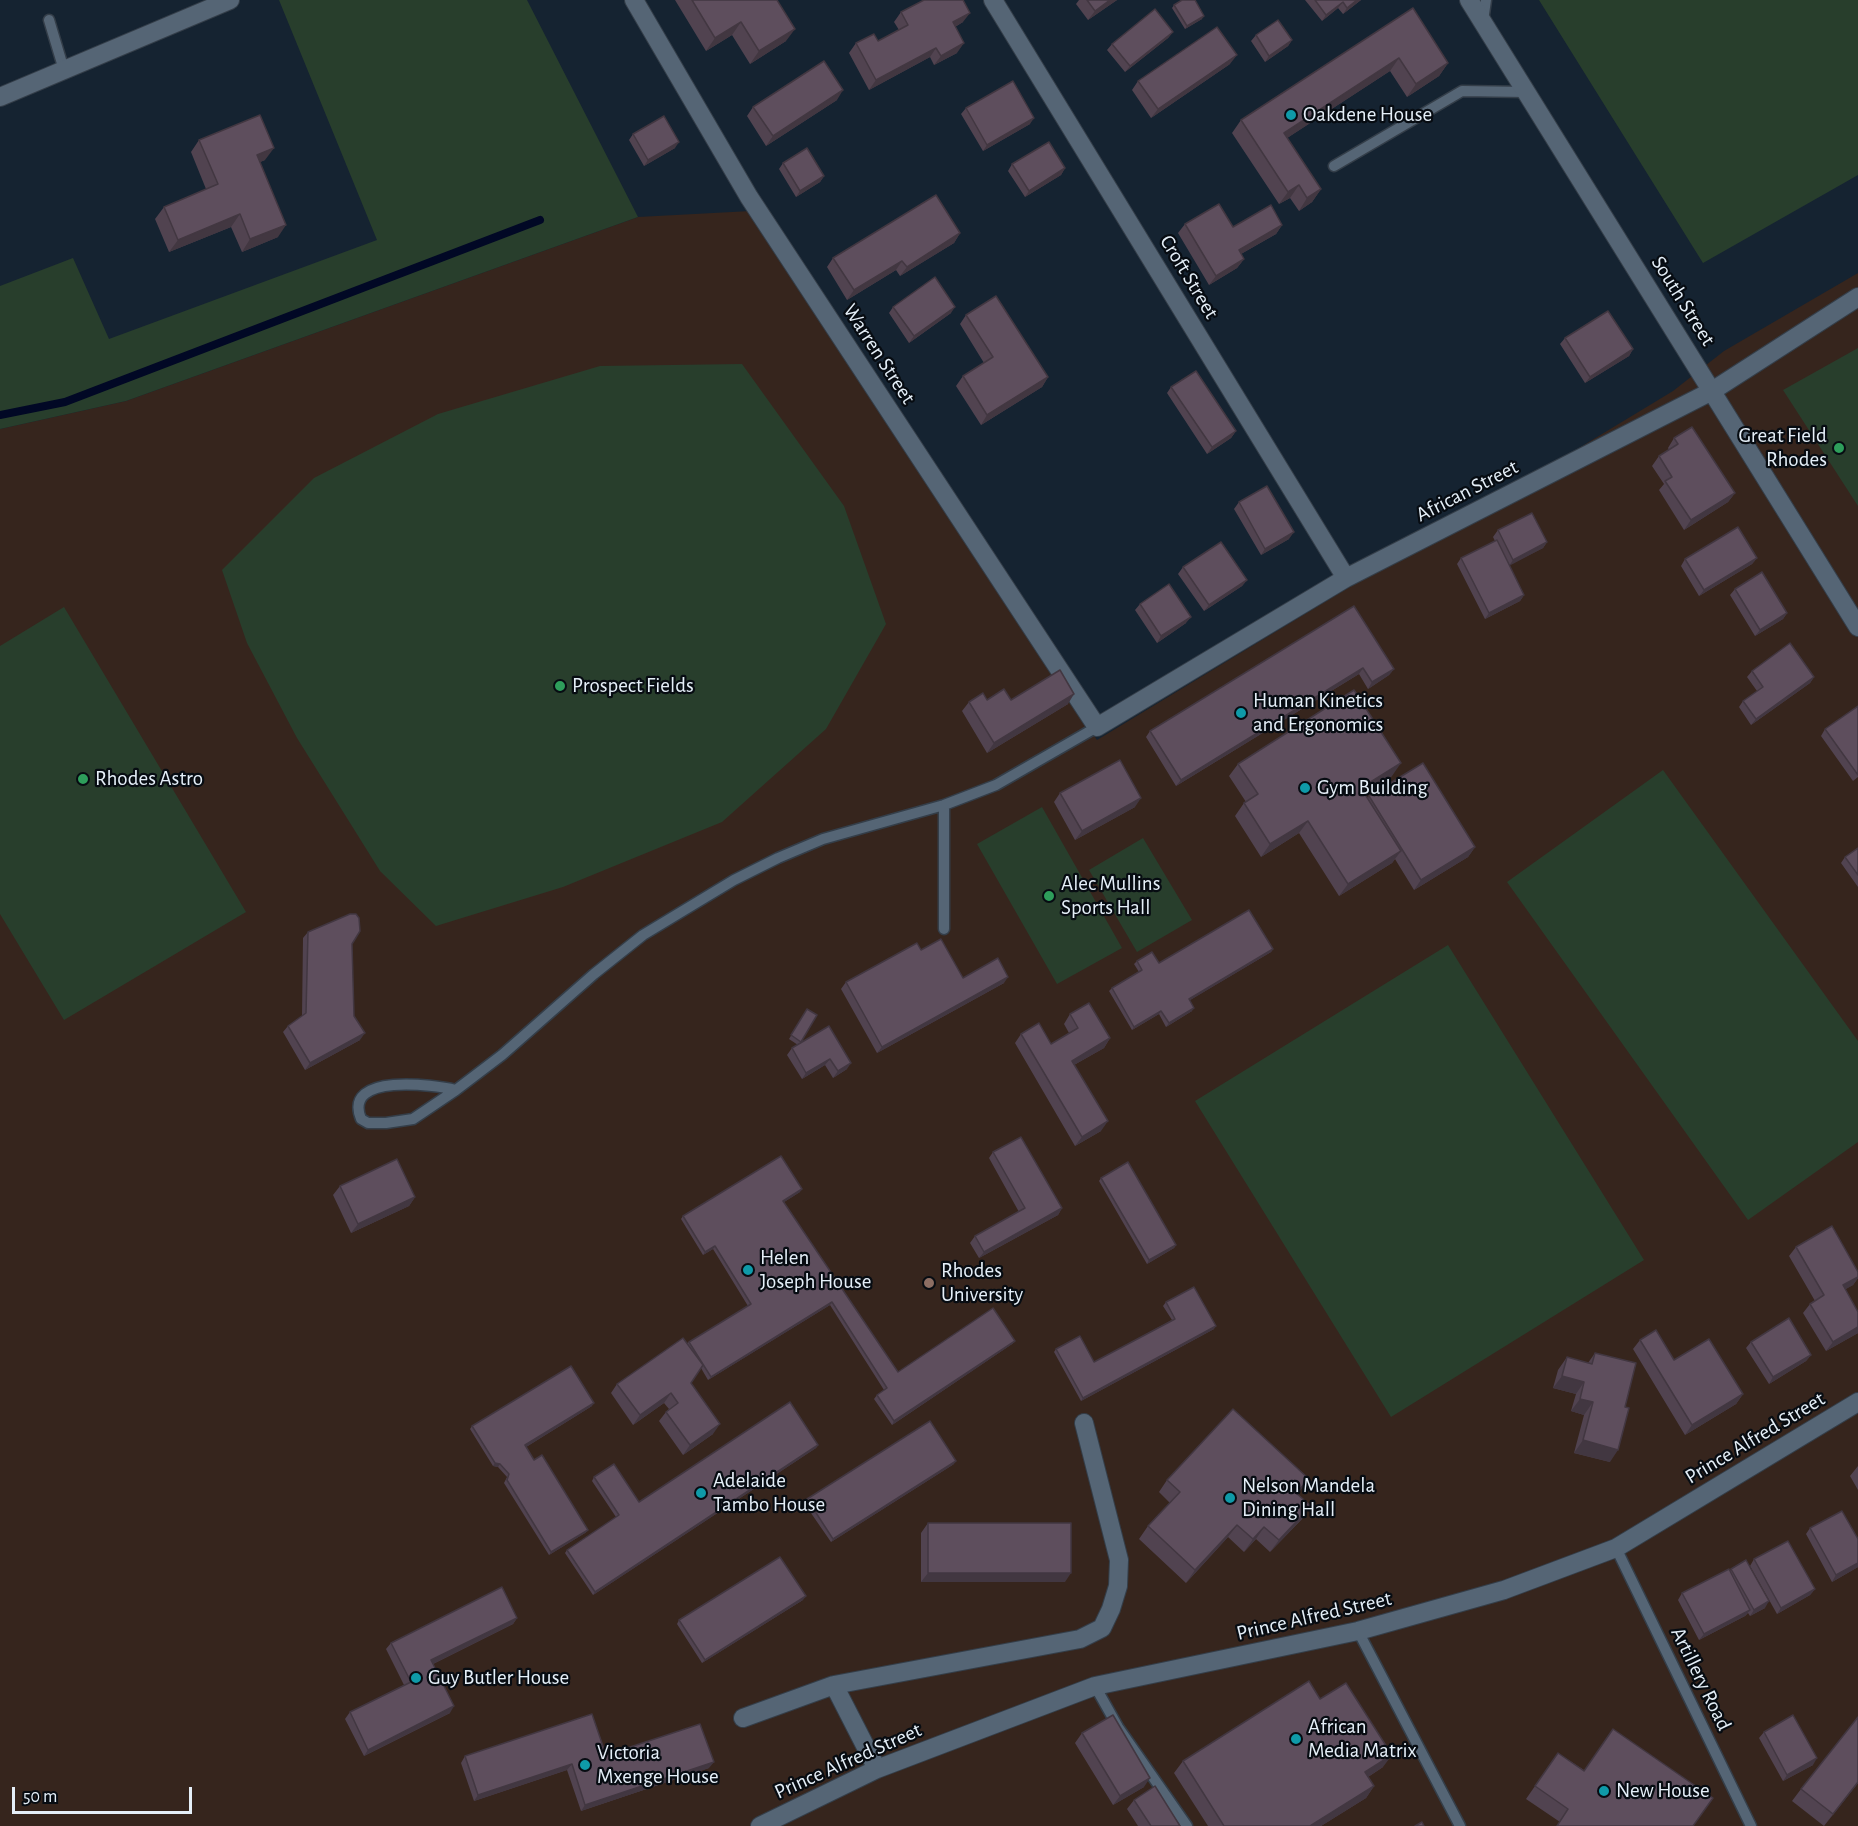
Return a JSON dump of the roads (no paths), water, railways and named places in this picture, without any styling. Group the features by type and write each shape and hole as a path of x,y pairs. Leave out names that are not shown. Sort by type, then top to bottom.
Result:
{"street":[{"path":"0,97 230,0"},
{"name":"Warren Street","path":"633,0 749,197 1096,727"},
{"name":"Croft Street","path":"993,0 1347,578"},
{"name":"South Street","path":"1469,0 1858,627"},
{"name":"African Street","path":"1096,727 1347,578 1712,391 1858,297"},
{"name":"Prince Alfred Street","path":"760,1826 877,1769 1095,1686 1358,1631 1504,1590 1616,1548 1858,1402"},
{"path":"743,1718 834,1685 1080,1639 1102,1628 1118,1586 1119,1560 1084,1423"},
{"path":"834,1685 877,1769"}],"lane":[{"path":"1483,24 1486,0"},
{"path":"50,20 64,70"},
{"path":"1334,166 1462,91 1526,92"},
{"path":"456,1090 431,1084 401,1083 377,1087 364,1096 358,1113 361,1119 368,1123 413,1119 456,1090 502,1055 594,974 643,935 691,905 777,858 823,839 944,805 996,785 1096,727"},
{"path":"944,805 944,929"},
{"name":"Artillery Road","path":"1616,1548 1751,1826"},
{"path":"1358,1631 1460,1826"},
{"path":"1095,1686 1118,1727 1187,1826"}],"waterway":[{"path":"0,415 65,402 540,220"}],"place":[{"name":"Oakdene House","path":"1291,115"},
{"name":"Great Field Rhodes","path":"1839,448"},
{"name":"Prospect Fields","path":"560,686"},
{"name":"Human Kinetics and Ergonomics","path":"1241,713"},
{"name":"Rhodes Astro","path":"83,779"},
{"name":"Gym Building","path":"1305,788"},
{"name":"Alec Mullins Sports Hall","path":"1049,896"},
{"name":"Helen Joseph House","path":"748,1270"},
{"name":"Rhodes University","path":"929,1283"},
{"name":"Adelaide Tambo House","path":"701,1493"},
{"name":"Nelson Mandela Dining Hall","path":"1230,1498"},
{"name":"Guy Butler House","path":"416,1678"},
{"name":"African Media Matrix","path":"1296,1739"},
{"name":"Victoria Mxenge House","path":"585,1765"},
{"name":"New House","path":"1604,1791"}]}
